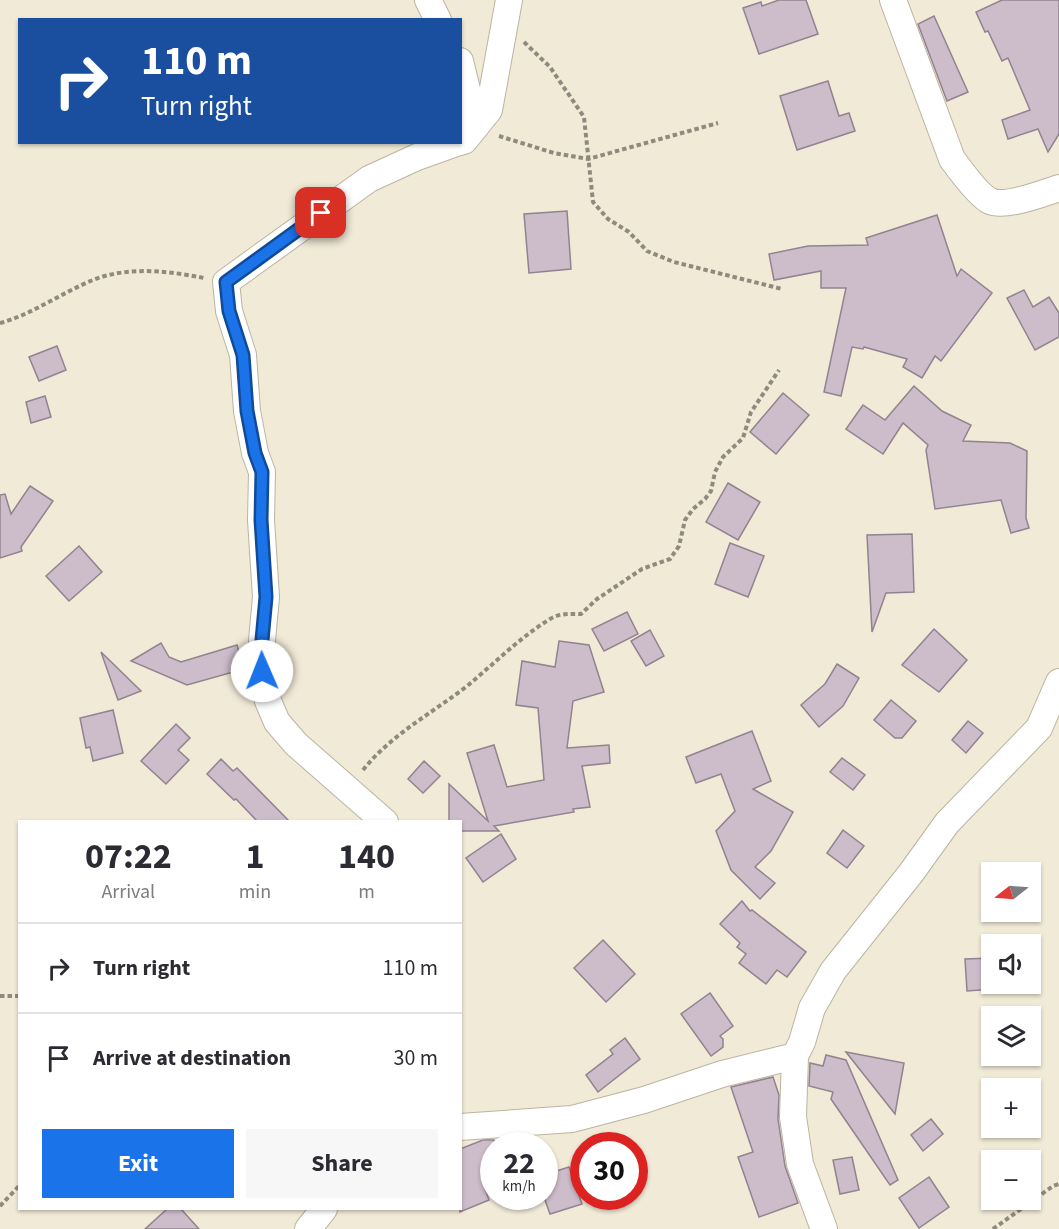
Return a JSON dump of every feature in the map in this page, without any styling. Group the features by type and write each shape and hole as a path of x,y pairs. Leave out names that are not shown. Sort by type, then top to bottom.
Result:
{"street":[{"path":"429,0 437,18"},
{"path":"893,0 952,159 965,176 989,201 999,203 1059,188"},
{"path":"465,137 489,110 507,11"},
{"path":"462,91 465,137"},
{"path":"383,820 296,744 277,722 268,701 262,671 266,597 261,520 262,472 255,453 247,411 243,355 229,311 226,282 369,179 448,144"},
{"path":"824,1229 801,1164 793,1117 795,1056 802,1042 812,1008 833,971 947,824 1039,728 1059,682"},
{"path":"462,1127 572,1119 644,1100 722,1074 795,1056"},
{"path":"308,1229 323,1210"}],"path":[{"path":"507,11 550,67 584,117 593,202 608,219 629,232 647,251 674,262 782,289"},
{"path":"465,137 503,138 554,153 588,159 718,123"},
{"path":"0,323 95,279 128,272 169,272 226,282"},
{"path":"347,789 378,752 408,727 466,687 516,643 550,619 563,614 581,614 597,599 642,569 670,558 679,546 685,520 711,490 723,457 743,438 752,412 779,370"},
{"path":"0,996 18,996"},
{"path":"993,1229 1059,1184"},
{"path":"0,1206 18,1187"}],"building":[{"path":"779,0 806,0 818,34 759,54 743,8 761,2 762,6"},
{"path":"1002,0 1059,0 1059,134 1048,152 1038,129 1008,139 1002,120 1030,110 1008,58 1002,61 976,12"},
{"path":"934,16 968,92 947,101 918,24"},
{"path":"828,81 839,116 849,113 855,131 797,150 780,96"},
{"path":"567,211 571,269 529,273 524,214"},
{"path":"937,215 957,276 961,269 992,293 941,361 935,356 922,378 903,367 907,359 864,347 863,349 852,347 841,396 824,392 846,288 821,288 821,271 774,280 769,254 808,246 868,245 866,238"},
{"path":"1024,290 1033,307 1049,297 1059,313 1059,337 1035,350 1007,298"},
{"path":"57,346 66,370 39,381 29,357"},
{"path":"914,386 942,411 971,425 963,441 1010,443 1027,451 1026,518 1029,528 1011,533 1001,500 935,509 926,450 928,445 903,423 883,454 846,429 863,405 885,420"},
{"path":"783,393 809,415 776,454 750,432"},
{"path":"45,396 51,417 31,423 26,402"},
{"path":"728,483 760,502 738,540 706,522"},
{"path":"30,486 53,501 21,547 22,551 0,558 0,495 5,494 11,514"},
{"path":"912,534 914,592 886,593 872,632 867,535"},
{"path":"730,543 764,556 748,597 715,584"},
{"path":"79,546 102,572 69,601 46,576"},
{"path":"627,612 638,634 604,651 592,629"},
{"path":"934,629 967,660 939,692 902,665"},
{"path":"650,630 664,656 646,666 631,641"},
{"path":"559,641 589,645 604,692 573,701 567,748 609,745 610,763 582,766 590,807 494,826 499,831 462,831 462,820 449,820 449,784 488,821 467,753 494,745 507,787 544,780 538,708 516,705 522,661 555,667"},
{"path":"161,643 169,657 181,662 237,645 244,669 187,685 131,661"},
{"path":"101,652 141,691 118,700"},
{"path":"837,664 859,678 843,706 819,727 801,705 825,684"},
{"path":"891,700 916,721 902,738 895,738 874,720"},
{"path":"113,710 123,753 93,761 90,747 86,748 80,718"},
{"path":"968,721 983,733 966,753 952,740"},
{"path":"176,724 190,738 178,750 189,760 166,784 141,761"},
{"path":"752,731 771,781 753,789 793,812 771,851 755,867 775,883 760,899 731,870 716,831 735,811 721,774 696,783 686,757"},
{"path":"842,758 865,775 853,790 830,772"},
{"path":"221,759 233,771 237,768 288,820 256,820 207,774"},
{"path":"424,761 440,776 423,793 408,779"},
{"path":"843,830 864,846 847,868 827,853"},
{"path":"501,834 516,859 483,882 466,858"},
{"path":"742,901 750,911 752,910 806,952 787,977 777,970 766,984 739,963 746,954 737,947 740,943 720,924"},
{"path":"603,940 635,974 606,1002 574,968"},
{"path":"981,958 981,990 967,991 965,959"},
{"path":"710,993 733,1026 720,1036 723,1039 723,1047 711,1056 681,1014"},
{"path":"625,1038 640,1059 598,1092 586,1075 613,1054 610,1050"},
{"path":"846,1052 904,1063 895,1114"},
{"path":"826,1055 846,1060 898,1180 890,1185 831,1099 833,1092 809,1086 810,1063 823,1066"},
{"path":"773,1077 779,1095 778,1119 785,1166 798,1203 759,1217 738,1157 753,1152 731,1087"},
{"path":"931,1119 943,1134 923,1151 911,1135"},
{"path":"480,1141 480,1204 460,1212 462,1210 462,1148"},
{"path":"852,1157 859,1190 840,1194 833,1160"},
{"path":"569,1167 570,1170 570,1208 550,1214 549,1210 558,1210 558,1171"},
{"path":"929,1177 949,1207 919,1228 899,1198"},
{"path":"166,1210 182,1210 199,1229 145,1229"}],"route":[{"path":"262,671 266,597 261,520 262,472 255,453 247,411 243,355 229,311 225,292 226,282 321,213"}]}
